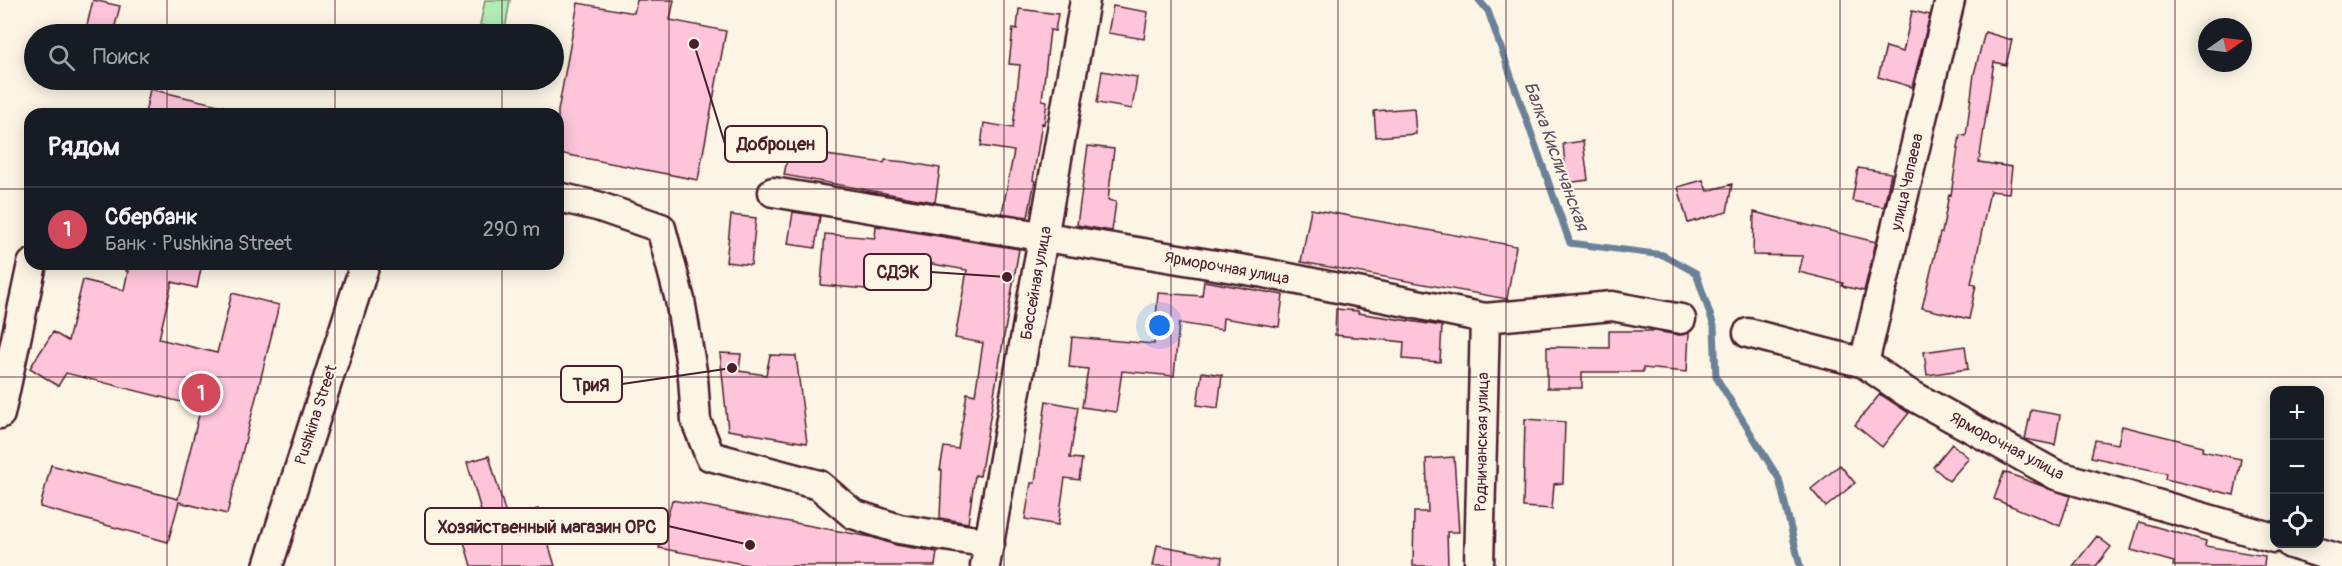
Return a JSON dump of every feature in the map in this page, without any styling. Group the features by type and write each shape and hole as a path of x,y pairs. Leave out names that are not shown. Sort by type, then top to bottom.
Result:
{"street":[{"name":"Бассейная улица","path":"988,555 1085,0"},
{"name":"улица Чапаева","path":"1864,363 1950,0"},
{"name":"Ярморочная улица","path":"773,192 1264,273 1485,318 1612,306 1681,319"},
{"path":"564,198 597,206 661,228 680,300 693,377 696,421 710,456 819,485 853,514 988,555"},
{"path":"0,414 31,270"},
{"name":"Pushkina Street","path":"268,566 363,270"},
{"name":"Родничанская улица","path":"1479,566 1485,318"},
{"name":"Ярморочная улица","path":"1748,333 1864,363 1906,392 2056,475 2270,537"},
{"path":"2306,548 2342,560"}],"green space":[{"path":"485,0 510,0 506,24 480,24"}],"building":[{"path":"93,0 120,6 116,24 87,24"},
{"path":"637,0 674,0 670,20 726,31 698,180 564,154 564,108 559,108 562,90 564,90 564,79 578,3 634,13"},
{"path":"1113,6 1148,12 1144,39 1108,33"},
{"path":"1019,9 1058,14 1055,31 1050,30 1042,100 1047,101 1028,217 1002,213 1014,151 981,146 984,123 1013,128 1020,65 1009,64 1013,28 1017,29"},
{"path":"1912,11 1930,15 1912,87 1878,77 1886,47 1903,52"},
{"path":"1985,32 2012,40 2006,65 1994,62 1979,162 2012,167 2009,193 1990,191 1971,284 1976,285 1969,319 1922,308 1940,233 1942,233 1949,194 1951,195 1960,135 1966,136 1974,74"},
{"path":"1102,71 1137,77 1132,109 1097,103"},
{"path":"150,90 227,107 227,108 146,108"},
{"path":"1414,108 1416,134 1376,137 1374,111"},
{"path":"1583,141 1588,180 1567,183 1563,144"},
{"path":"790,144 820,149 819,154 884,163 885,160 906,162 940,168 935,202 784,175"},
{"path":"1088,146 1114,149 1108,200 1116,202 1112,231 1077,225"},
{"path":"1858,168 1891,173 1884,207 1852,201"},
{"path":"1703,180 1707,191 1732,184 1727,212 1688,223 1678,187"},
{"path":"1311,209 1516,246 1507,299 1301,262"},
{"path":"793,212 820,216 815,248 788,244"},
{"path":"1754,212 1876,242 1864,291 1799,272 1803,256 1753,255"},
{"path":"731,215 756,218 751,265 726,262"},
{"path":"876,226 1019,249 980,476 975,475 968,523 940,518 942,470 940,470 944,447 958,449 967,393 975,395 983,343 955,338 967,270 898,258 868,256 866,289 821,285 825,234 875,238"},
{"path":"201,270 197,288 172,282 159,339 217,353 232,293 279,305 227,514 179,502 168,542 40,507 51,465 178,499 201,407 66,373 58,386 30,368 53,332 68,341 83,280 124,290 128,271 126,271"},
{"path":"1204,281 1283,295 1279,327 1223,318 1222,330 1179,323 1174,376 1122,371 1116,412 1082,407 1088,369 1069,367 1072,337 1154,344 1158,293 1202,296"},
{"path":"1336,309 1442,326 1440,362 1403,359 1404,342 1335,335"},
{"path":"1609,331 1655,331 1679,335 1689,333 1687,372 1643,368 1643,372 1582,372 1582,388 1547,388 1547,347 1609,348"},
{"path":"1965,346 1968,369 1927,375 1924,352"},
{"path":"720,353 741,354 739,371 766,375 770,355 796,356 807,443 728,430"},
{"path":"1202,372 1222,375 1218,408 1197,405"},
{"path":"1880,394 1909,413 1882,447 1855,425"},
{"path":"1046,401 1078,407 1070,458 1082,459 1079,480 1065,478 1058,525 1025,519 1031,483 1035,483"},
{"path":"2031,410 2060,415 2055,445 2025,439"},
{"path":"1525,419 1565,422 1563,483 1554,484 1552,509 1523,507"},
{"path":"2122,426 2203,446 2202,451 2241,459 2234,495 2165,479 2166,473 2091,457 2095,440 2118,444"},
{"path":"1952,444 1969,458 1949,481 1933,467"},
{"path":"489,456 507,518 538,509 555,566 471,566 462,535 486,528 467,462"},
{"path":"1454,457 1459,532 1447,532 1448,566 1413,566 1414,512 1428,512 1426,459"},
{"path":"1840,465 1855,483 1826,507 1811,489"},
{"path":"2004,472 2070,496 2060,526 1994,499"},
{"path":"672,500 871,537 896,545 937,552 935,566 753,566 659,548"},
{"path":"2139,522 2206,541 2205,546 2265,556 2264,566 2173,566 2174,562 2131,550"},
{"path":"2097,536 2111,547 2096,566 2073,566"},
{"path":"1157,545 1222,557 1221,566 1153,566"}],"waterway":[{"name":"Балка Кисличанская","path":"1479,0 1488,11 1570,243 1663,255 1696,273 1714,326 1716,377 1779,479 1800,566"}],"place":[{"name":"Доброцен","path":"694,44"},
{"name":"СДЭК","path":"1007,277"},
{"name":"ТриЯ","path":"732,368"},
{"name":"Сбербанк","path":"201,393"},
{"name":"Хозяйственный магазин ОРС","path":"750,545"}]}
